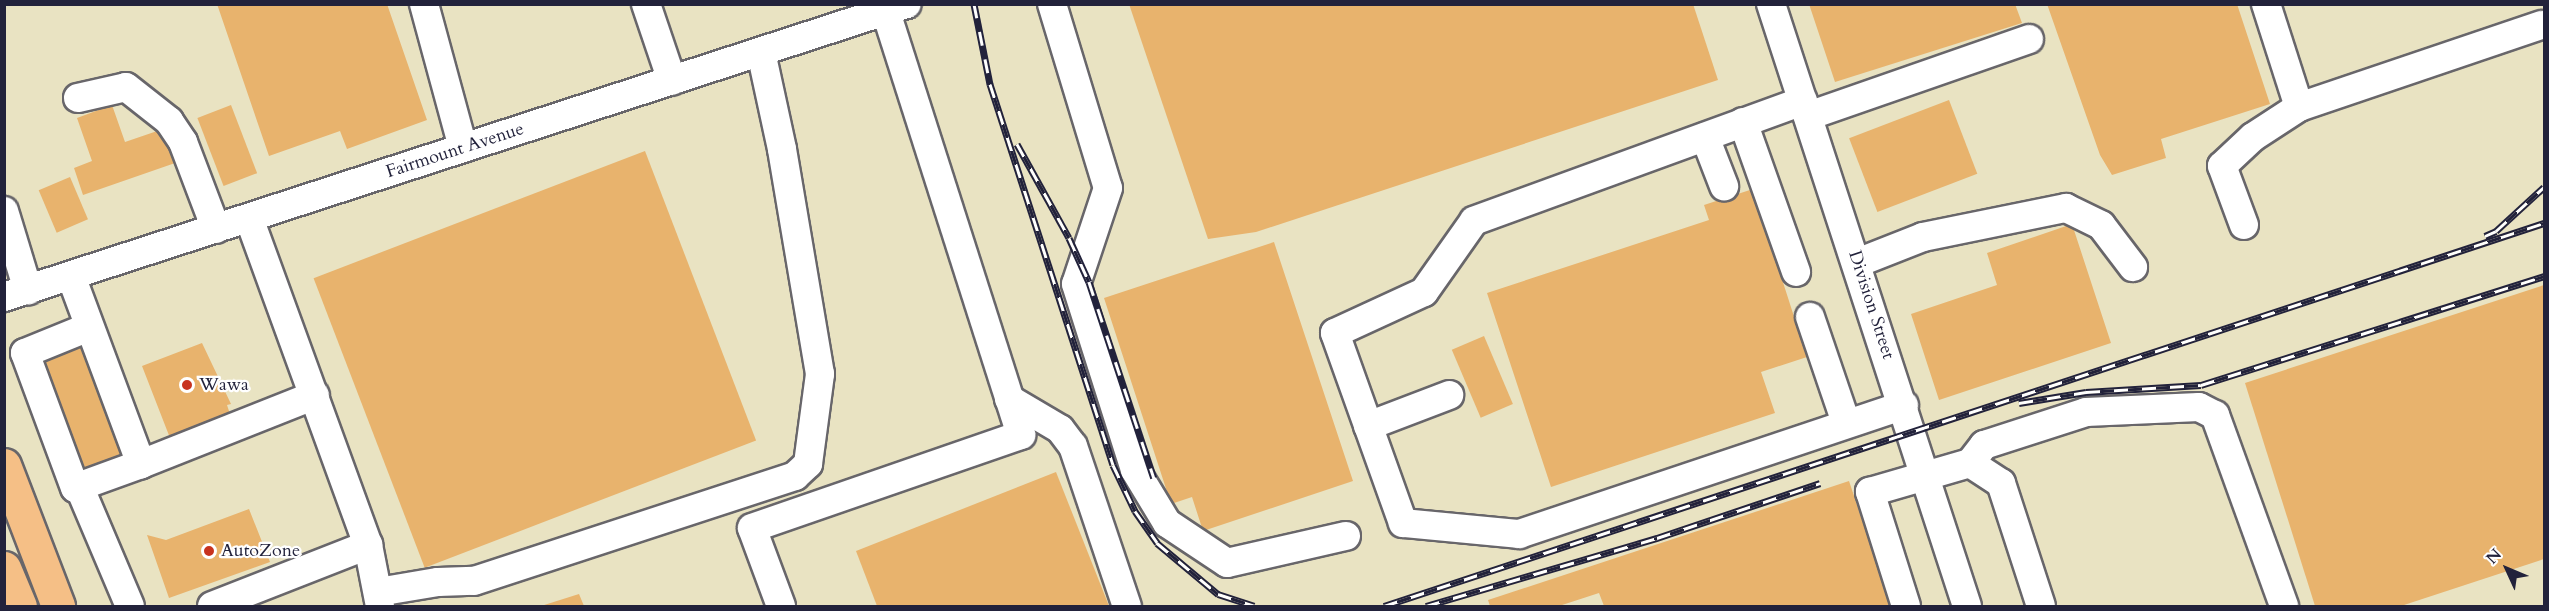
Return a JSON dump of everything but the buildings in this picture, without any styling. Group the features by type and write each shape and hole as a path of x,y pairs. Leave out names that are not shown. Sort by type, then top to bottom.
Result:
{"highway":[{"path":"4,465 58,606"},
{"path":"4,568 20,606"}],"street":[{"path":"424,4 463,148"},
{"path":"646,4 672,81"},
{"path":"1052,4 1108,188 1076,284 1134,471 1167,523 1227,563 1346,536"},
{"name":"Division Street","path":"1771,4 1904,405 1967,606"},
{"path":"2266,4 2299,107"},
{"path":"781,606 752,528 1021,435 900,6"},
{"name":"Fairmount Avenue","path":"16,293 900,6"},
{"path":"2244,225 2222,166 2253,137 2299,107 2541,25"},
{"path":"1904,405 1519,534 1403,523 1335,333 1424,292 1474,221 1743,122 1805,108 2029,39"},
{"path":"249,218 368,545 379,599 438,582 474,581 795,476 808,464 820,374 782,149 761,52"},
{"path":"78,98 126,87 169,121 183,142 216,229"},
{"path":"1743,122 1796,272"},
{"path":"1692,141 1724,186"},
{"path":"1857,263 1923,237 2066,208 2101,225 2133,267"},
{"path":"4,211 16,293"},
{"path":"71,276 141,464"},
{"path":"1810,317 1846,423"},
{"path":"89,327 25,353 75,488 315,395"},
{"path":"1368,426 1449,395"},
{"path":"1009,399 1060,429 1073,446 1127,606"},
{"path":"1906,606 1870,492 1970,463 1984,445 2086,412 2199,407 2215,415 2284,606"},
{"path":"1970,463 2001,483 2041,606"},
{"path":"79,486 130,606"},
{"path":"212,606 368,545"}],"railway":[{"path":"974,4 990,84 1113,465 1135,511 1157,543 1218,594 1254,606"},
{"path":"1017,144 1069,238 1089,282 1154,478"},
{"path":"2485,236 2496,231 2544,187"},
{"path":"1384,606 2544,223"},
{"path":"2019,403 2086,392 2201,385 2544,276"},
{"path":"1426,606 1657,538 1820,483"}],"place":[{"name":"Wawa","path":"187,385"},
{"name":"AutoZone","path":"209,551"}]}
